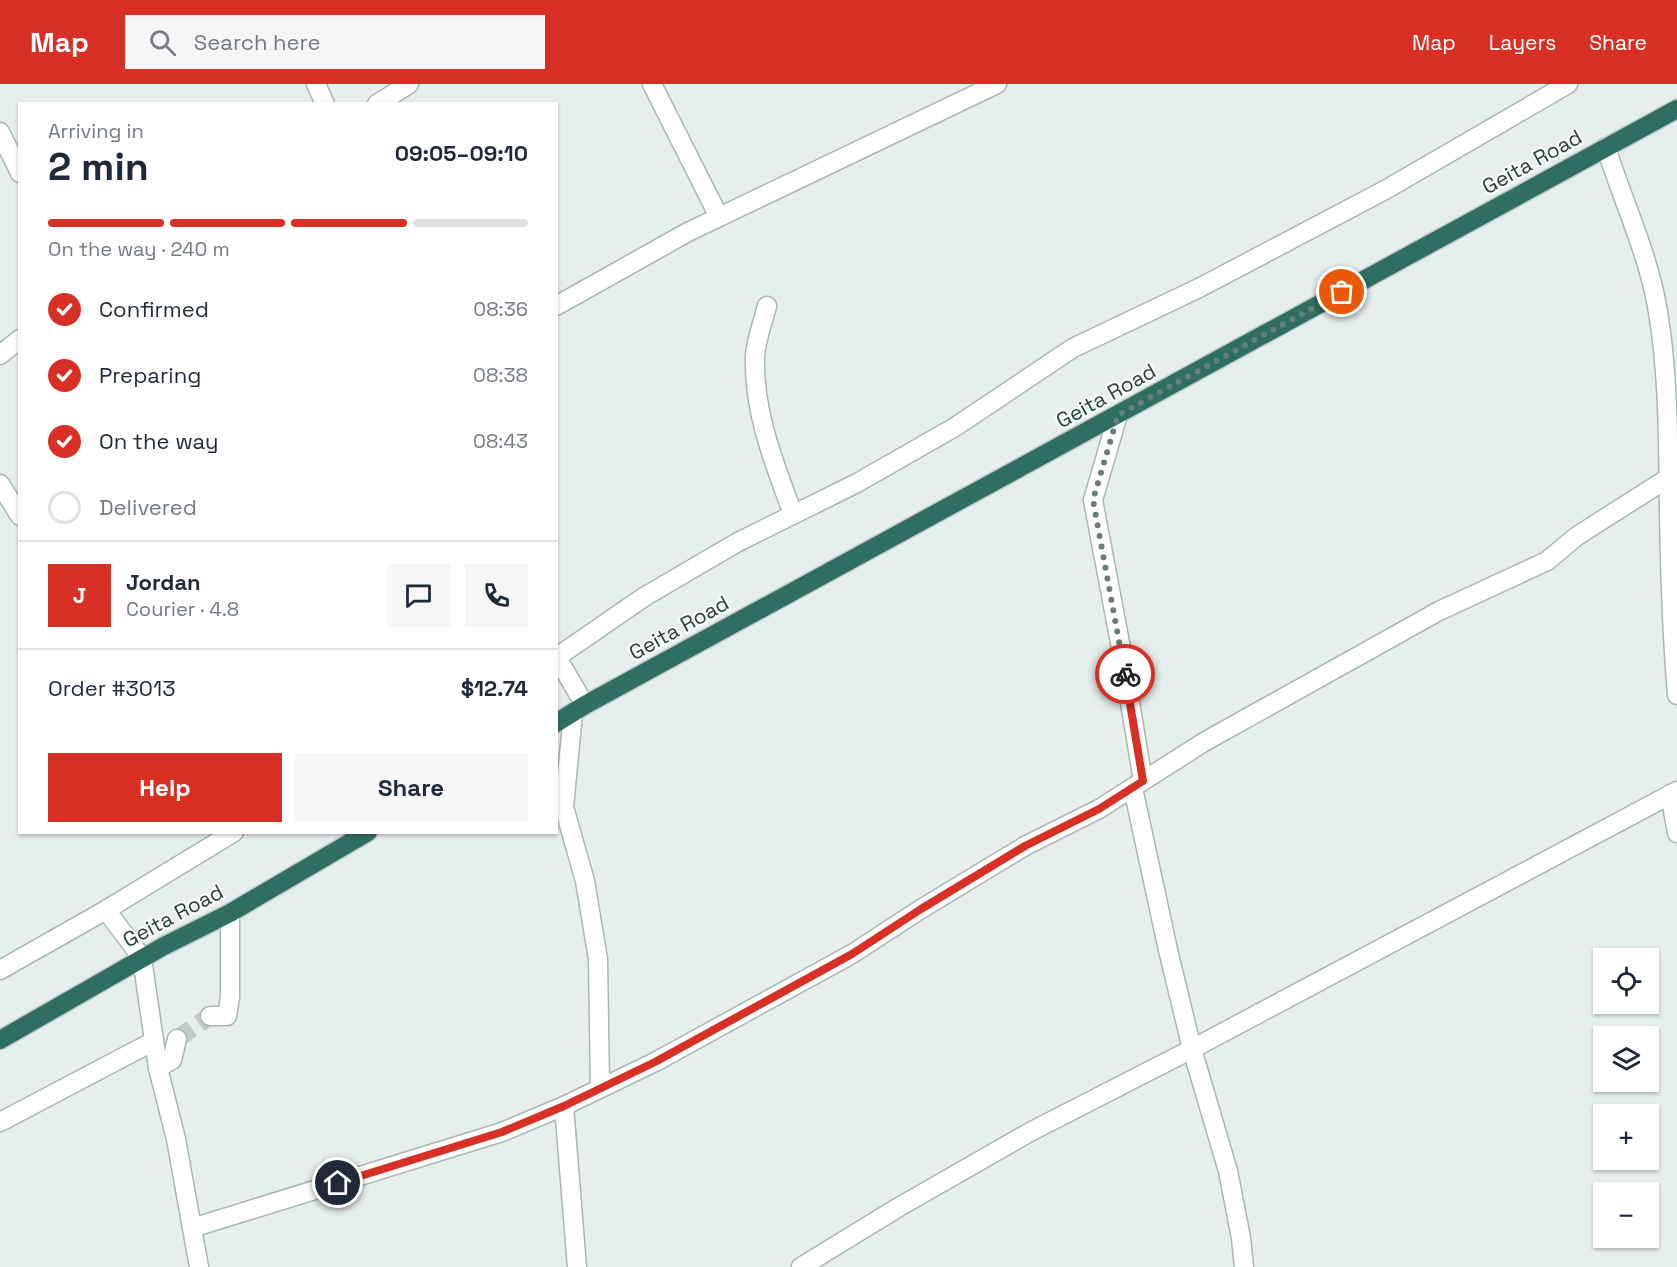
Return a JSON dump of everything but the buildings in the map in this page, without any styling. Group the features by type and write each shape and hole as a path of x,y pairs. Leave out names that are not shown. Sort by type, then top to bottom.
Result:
{"highway":[{"name":"Geita Road","path":"558,722 1677,109"},
{"name":"Geita Road","path":"0,1040 142,958 230,913 365,834"}],"street":[{"path":"316,84 324,102"},
{"path":"652,84 718,217"},
{"path":"558,305 688,232 997,84"},
{"path":"558,656 644,597 738,542 857,483 955,427 1073,348 1198,288 1385,190 1567,84"},
{"path":"380,102 406,85"},
{"path":"0,132 18,168"},
{"path":"1606,147 1619,189 1639,237 1658,310 1672,455 1668,478 1670,600 1677,695"},
{"path":"767,306 755,354 757,405 776,470 793,514"},
{"path":"0,355 18,341"},
{"path":"1118,415 1093,500 1121,648 1138,784 1168,950 1192,1049 1228,1171 1241,1238 1244,1267"},
{"path":"192,1228 502,1132 564,1106 655,1062 852,954 1016,852 1099,809 1204,742 1439,611 1547,561 1577,536 1668,478"},
{"path":"0,484 18,513"},
{"path":"558,659 579,709 564,807 585,881 598,959 600,1088"},
{"path":"801,1267 899,1207 1030,1132 1192,1049 1674,792 1677,833"},
{"path":"0,970 231,834"},
{"path":"106,909 142,958 158,1068 176,1139 199,1267"},
{"path":"210,1016 227,1016 230,997 230,913"},
{"path":"158,1068 172,1060 177,1039"},
{"path":"0,1122 154,1041"},
{"path":"564,1106 577,1267"}],"tunnel":[{"path":"177,1039 210,1016"}],"way so far":[{"path":"1125,674 1093,500 1118,415 1342,292"}],"route":[{"path":"338,1183 502,1132 564,1106 655,1062 852,954 1025,846 1099,809 1133,788 1143,781 1125,674"}]}
